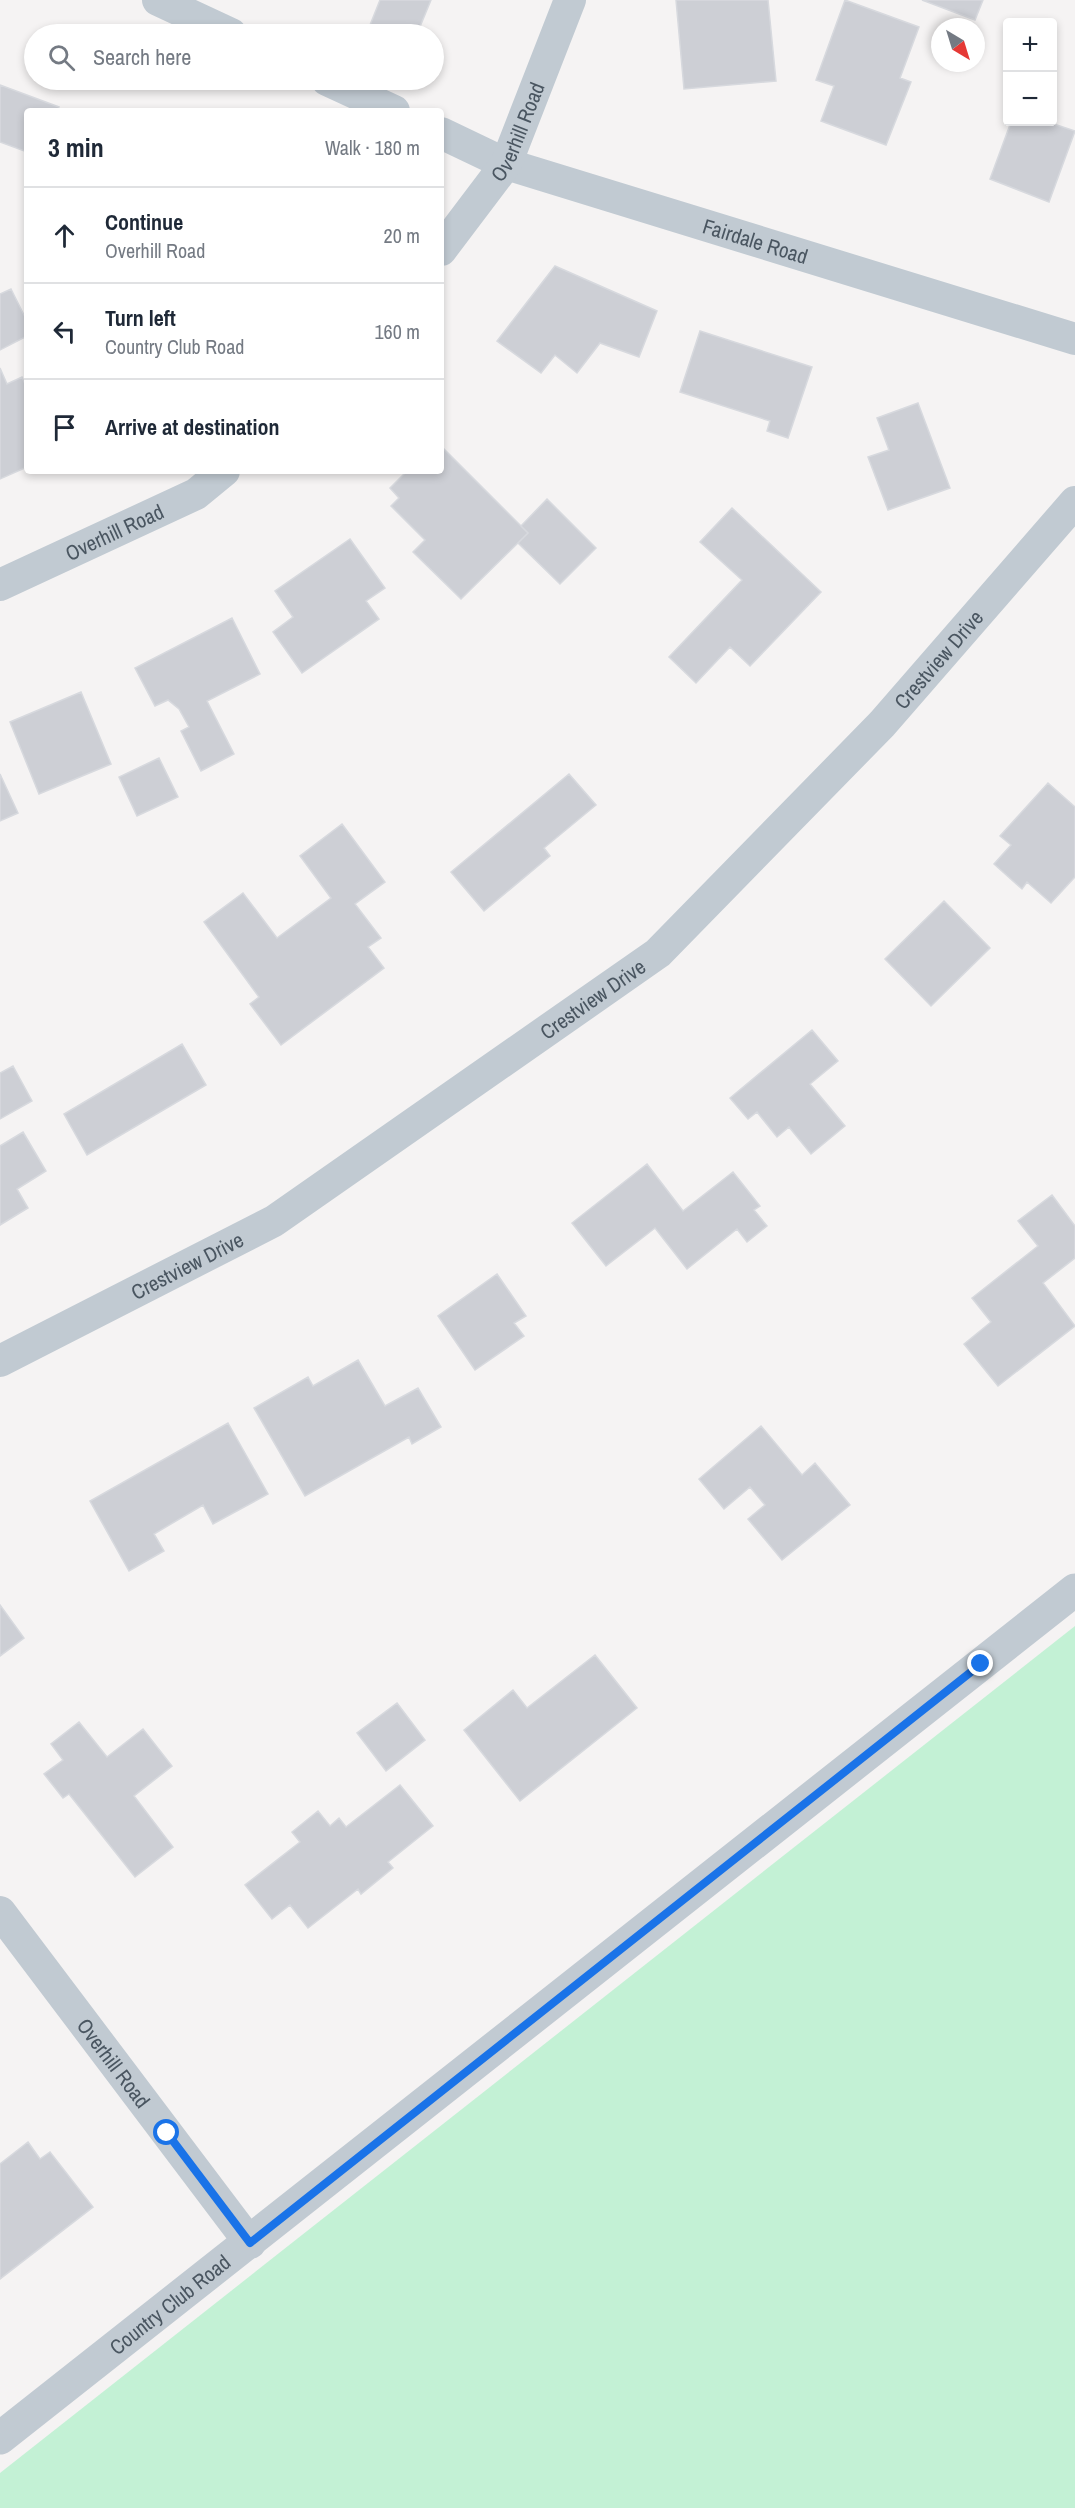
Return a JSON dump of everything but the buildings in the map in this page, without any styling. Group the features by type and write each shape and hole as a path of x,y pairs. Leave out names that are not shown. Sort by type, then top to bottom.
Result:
{"street":[{"path":"158,0 210,24"},
{"name":"Overhill Road","path":"444,246 506,164 570,0"},
{"path":"349,90 388,108"},
{"name":"Fairdale Road","path":"444,134 506,164 1075,339"},
{"name":"Overhill Road","path":"0,585 196,494 220,474"},
{"name":"Crestview Drive","path":"0,1361 274,1221 658,953 882,724 1075,502"},
{"name":"Country Club Road","path":"0,2438 1075,1590"},
{"name":"Overhill Road","path":"0,1912 250,2243"}],"green space":[{"path":"1075,1626 1075,2508 0,2508 0,2473"}],"route":[{"path":"167,2133 250,2243 981,1664"}]}
